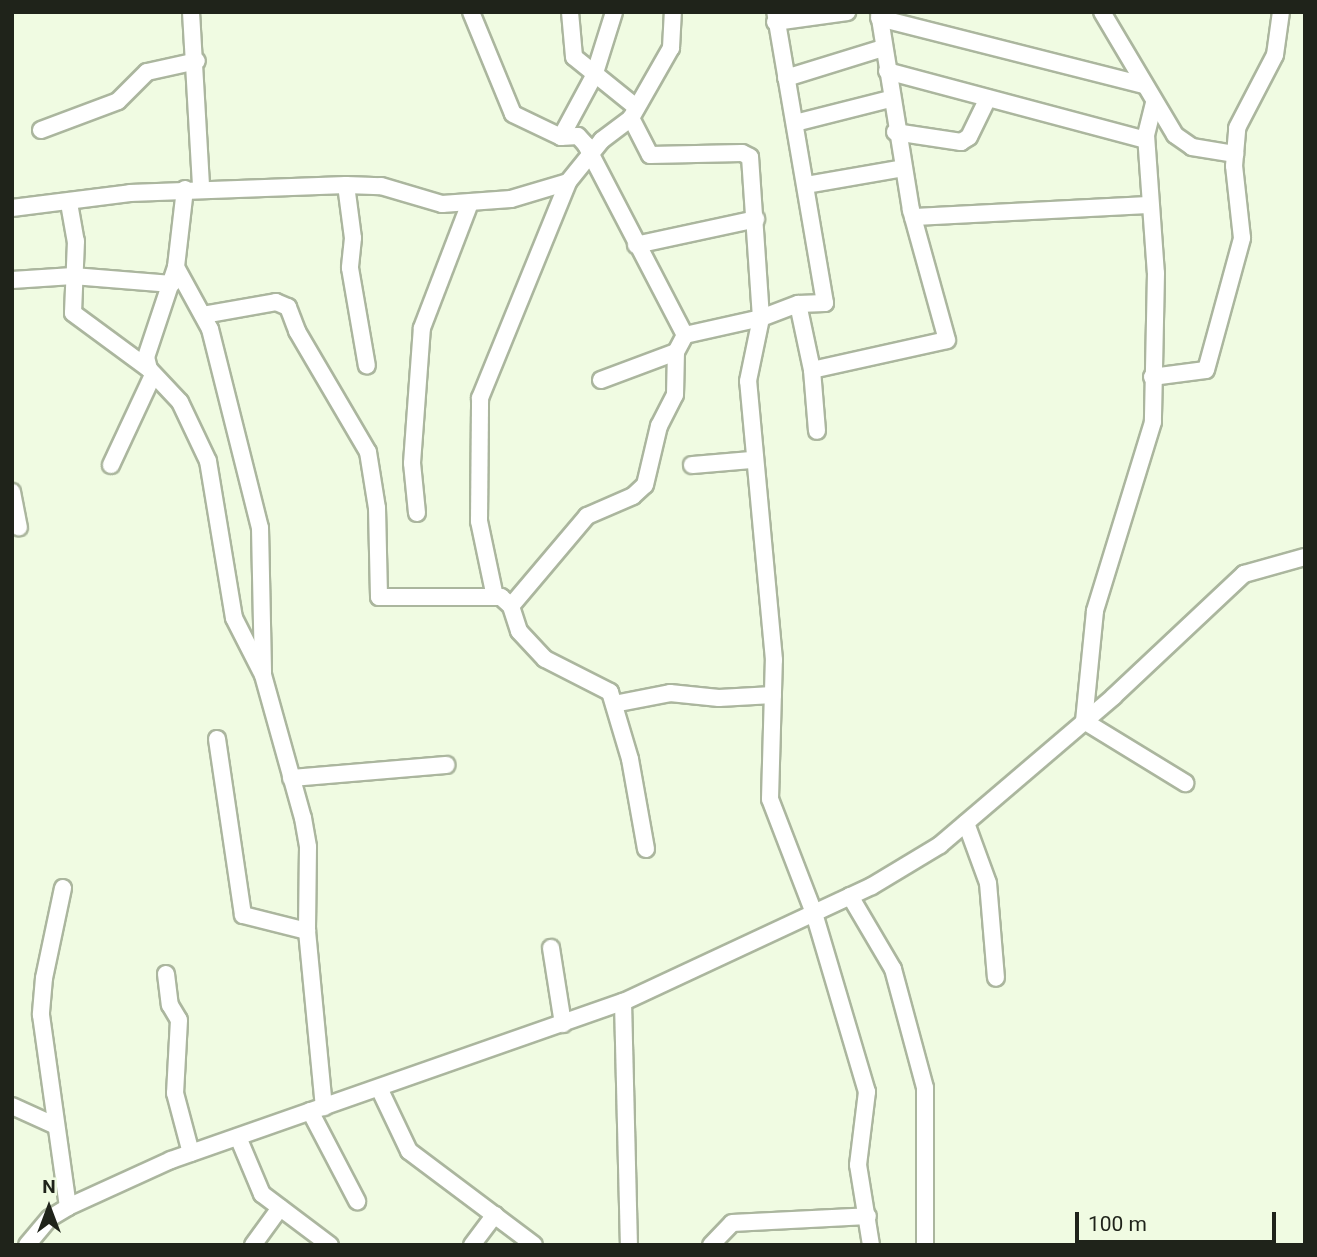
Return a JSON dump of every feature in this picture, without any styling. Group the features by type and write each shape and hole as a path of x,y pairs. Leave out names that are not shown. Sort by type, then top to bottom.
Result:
{"street":[{"path":"111,465 151,372 147,343 172,284 193,189 197,61 191,12"},
{"path":"471,12 513,114 561,137 578,136 685,335"},
{"path":"570,12 574,57 633,112 650,155 748,155 756,219 761,318 748,381 752,460 766,555 773,695 770,799 814,913 867,1092 858,1165 871,1245"},
{"path":"561,137 594,76 614,12"},
{"path":"495,597 479,521 480,398 568,182 589,155 633,112 671,48 673,12"},
{"path":"510,606 587,516 633,496 645,485 659,426 676,389 676,352 685,335 761,318 798,304 825,303 775,17 847,12"},
{"path":"1102,12 1154,103 1186,144 1235,154"},
{"path":"1152,377 1206,370 1242,238 1235,154 1240,115 1275,55 1281,12"},
{"path":"812,370 947,340 913,216 895,132 879,15 1144,85"},
{"path":"786,78 883,48"},
{"path":"41,130 118,100 147,72 197,61"},
{"path":"887,71 1146,140"},
{"path":"895,132 961,142 969,137 988,98"},
{"path":"795,123 890,99"},
{"path":"1084,721 1095,611 1153,427 1156,273 1146,140 1154,103"},
{"path":"806,184 903,168"},
{"path":"12,208 193,189 354,185 381,186 436,203 470,203 506,200 568,182"},
{"path":"354,185 350,268 368,366"},
{"path":"69,203 76,241 73,313 151,372 180,402 197,431 208,461 234,618 263,675 308,847 307,931 317,1109 357,1201"},
{"path":"417,513 412,463 422,328 470,203"},
{"path":"913,216 1150,205"},
{"path":"636,245 756,219"},
{"path":"176,267 203,315 260,528 263,675"},
{"path":"12,280 74,276 172,284"},
{"path":"203,315 276,302 288,307 298,331 368,452 377,503 379,597 495,597 510,606 519,631 545,659 608,688 614,704 646,849"},
{"path":"798,304 812,370 817,431"},
{"path":"601,380 676,352"},
{"path":"692,464 752,460"},
{"path":"12,492 19,527"},
{"path":"27,1245 50,1218 191,1153 622,1002 900,870 967,822 1084,721 1244,574 1298,558"},
{"path":"614,704 670,692 719,698 773,695"},
{"path":"1084,721 1185,783"},
{"path":"217,739 243,915 307,931"},
{"path":"290,778 446,765"},
{"path":"967,822 988,883 996,978"},
{"path":"63,888 44,978 41,1014 54,1125 68,1208"},
{"path":"850,896 893,970 925,1088 925,1245"},
{"path":"551,948 563,1024"},
{"path":"166,974 170,1005 179,1020 175,1093 191,1153"},
{"path":"622,1002 629,1245"},
{"path":"379,1088 409,1152 534,1245"},
{"path":"12,1106 54,1125"},
{"path":"238,1136 262,1194 330,1245"},
{"path":"253,1245 281,1208"},
{"path":"472,1245 495,1215"},
{"path":"711,1245 732,1223 868,1216"}]}
